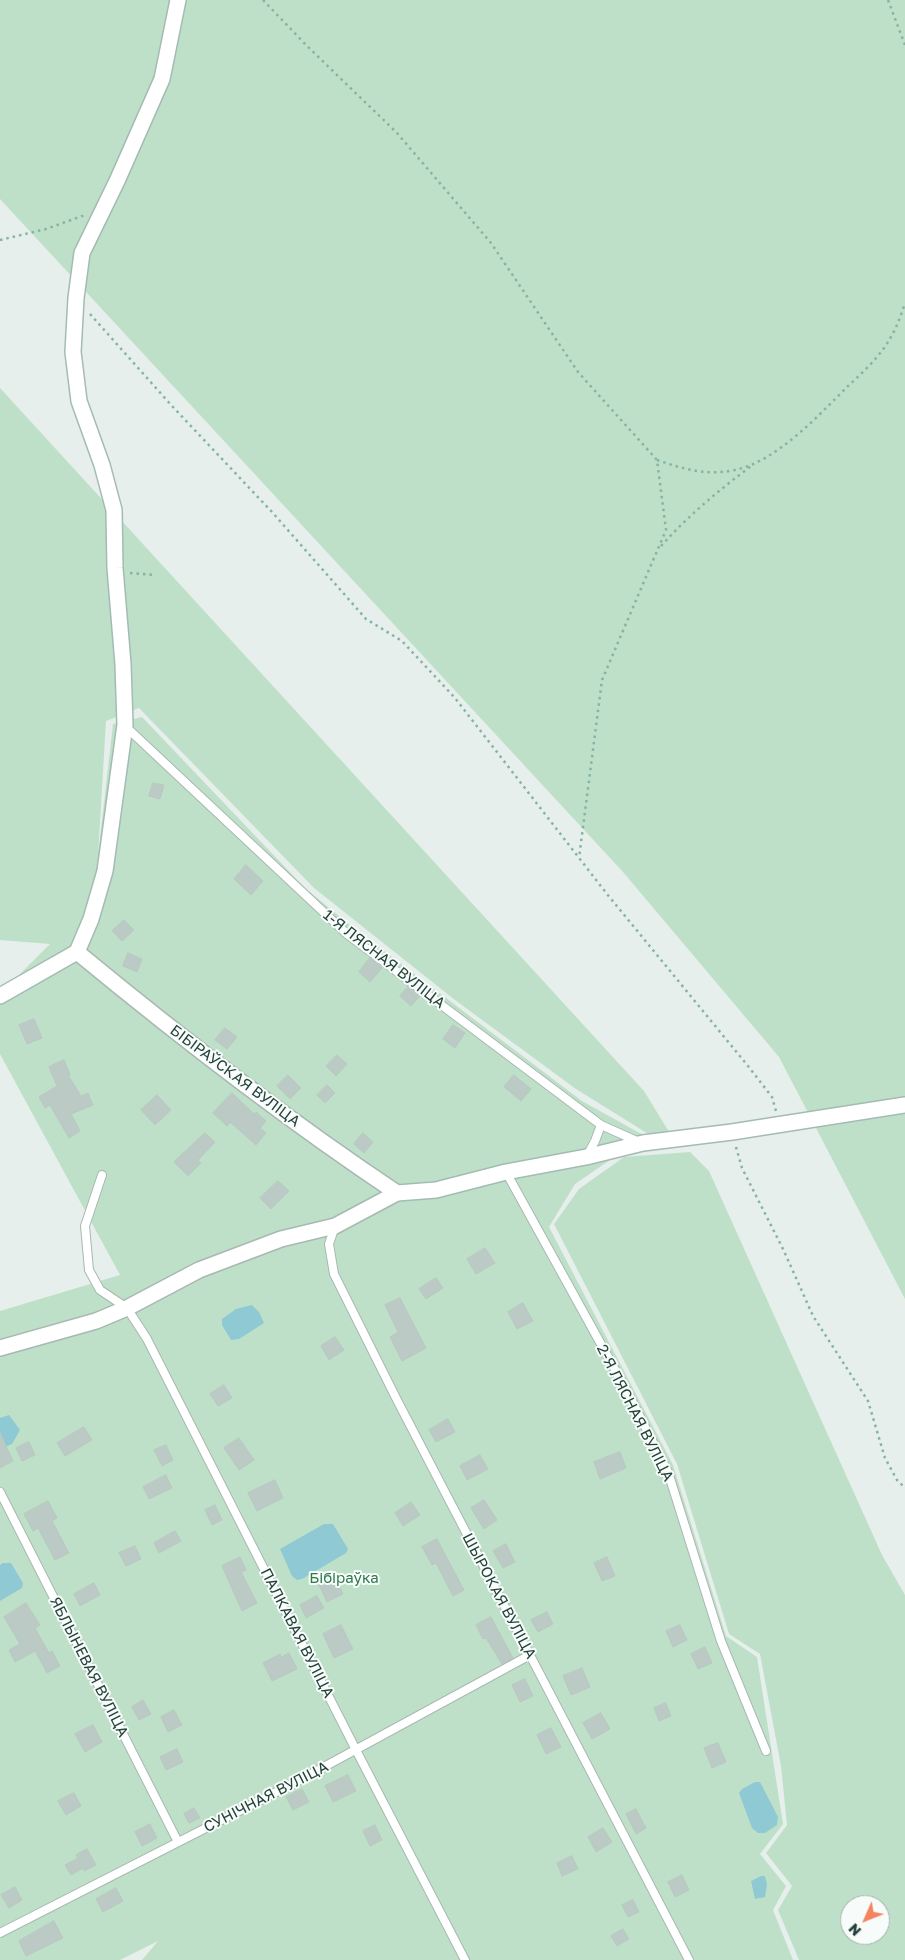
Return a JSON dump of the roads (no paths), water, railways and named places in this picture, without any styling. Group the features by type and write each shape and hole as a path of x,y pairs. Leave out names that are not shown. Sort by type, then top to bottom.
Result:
{"street":[{"path":"0,996 77,952 91,919 105,871 125,725 122,664 115,568 114,510 102,465 79,401 73,352 76,298 82,253 162,79 178,0"},
{"name":"БІБІРАЎСКАЯ ВУЛІЦА","path":"77,952 165,1023 336,1152 397,1193"},
{"path":"0,1348 96,1321 127,1308 199,1270 281,1239 335,1226 352,1219 397,1193 436,1190 506,1172 643,1144 905,1105"}],"lane":[{"name":"1-Я ЛЯСНАЯ ВУЛІЦА","path":"125,725 348,934 601,1125 643,1144"},
{"path":"586,1157 596,1141 601,1125"},
{"name":"2-Я ЛЯСНАЯ ВУЛІЦА","path":"506,1172 629,1396 668,1472 721,1641 766,1752"},
{"path":"102,1175 85,1226 89,1270 100,1290 127,1308"},
{"name":"ШЫРОКАЯ ВУЛІЦА","path":"335,1226 329,1244 334,1274 397,1400 689,1960"},
{"name":"ПАЛКАВАЯ ВУЛІЦА","path":"127,1308 147,1339 465,1960"},
{"name":"ЯБЛЫНЕВАЯ ВУЛІЦА","path":"0,1492 178,1842"},
{"name":"СУНІЧНАЯ ВУЛІЦА","path":"1,1931 356,1750 530,1655"}],"water":[{"path":"252,1305 259,1312 264,1323 239,1339 231,1340 222,1325 222,1319 236,1309"},
{"path":"9,1415 20,1430 12,1444 0,1449 0,1418"},
{"path":"324,1524 333,1524 348,1549 346,1553 302,1579 297,1580 292,1576 280,1549"},
{"path":"11,1563 23,1583 22,1588 0,1601 0,1565"},
{"path":"755,1782 760,1782 778,1817 777,1825 765,1833 758,1833 752,1828 739,1793 742,1789"},
{"path":"765,1876 767,1884 765,1897 755,1899 751,1881"}],"park label":[{"name":"Бібіраўка","path":"344,1578"}]}
